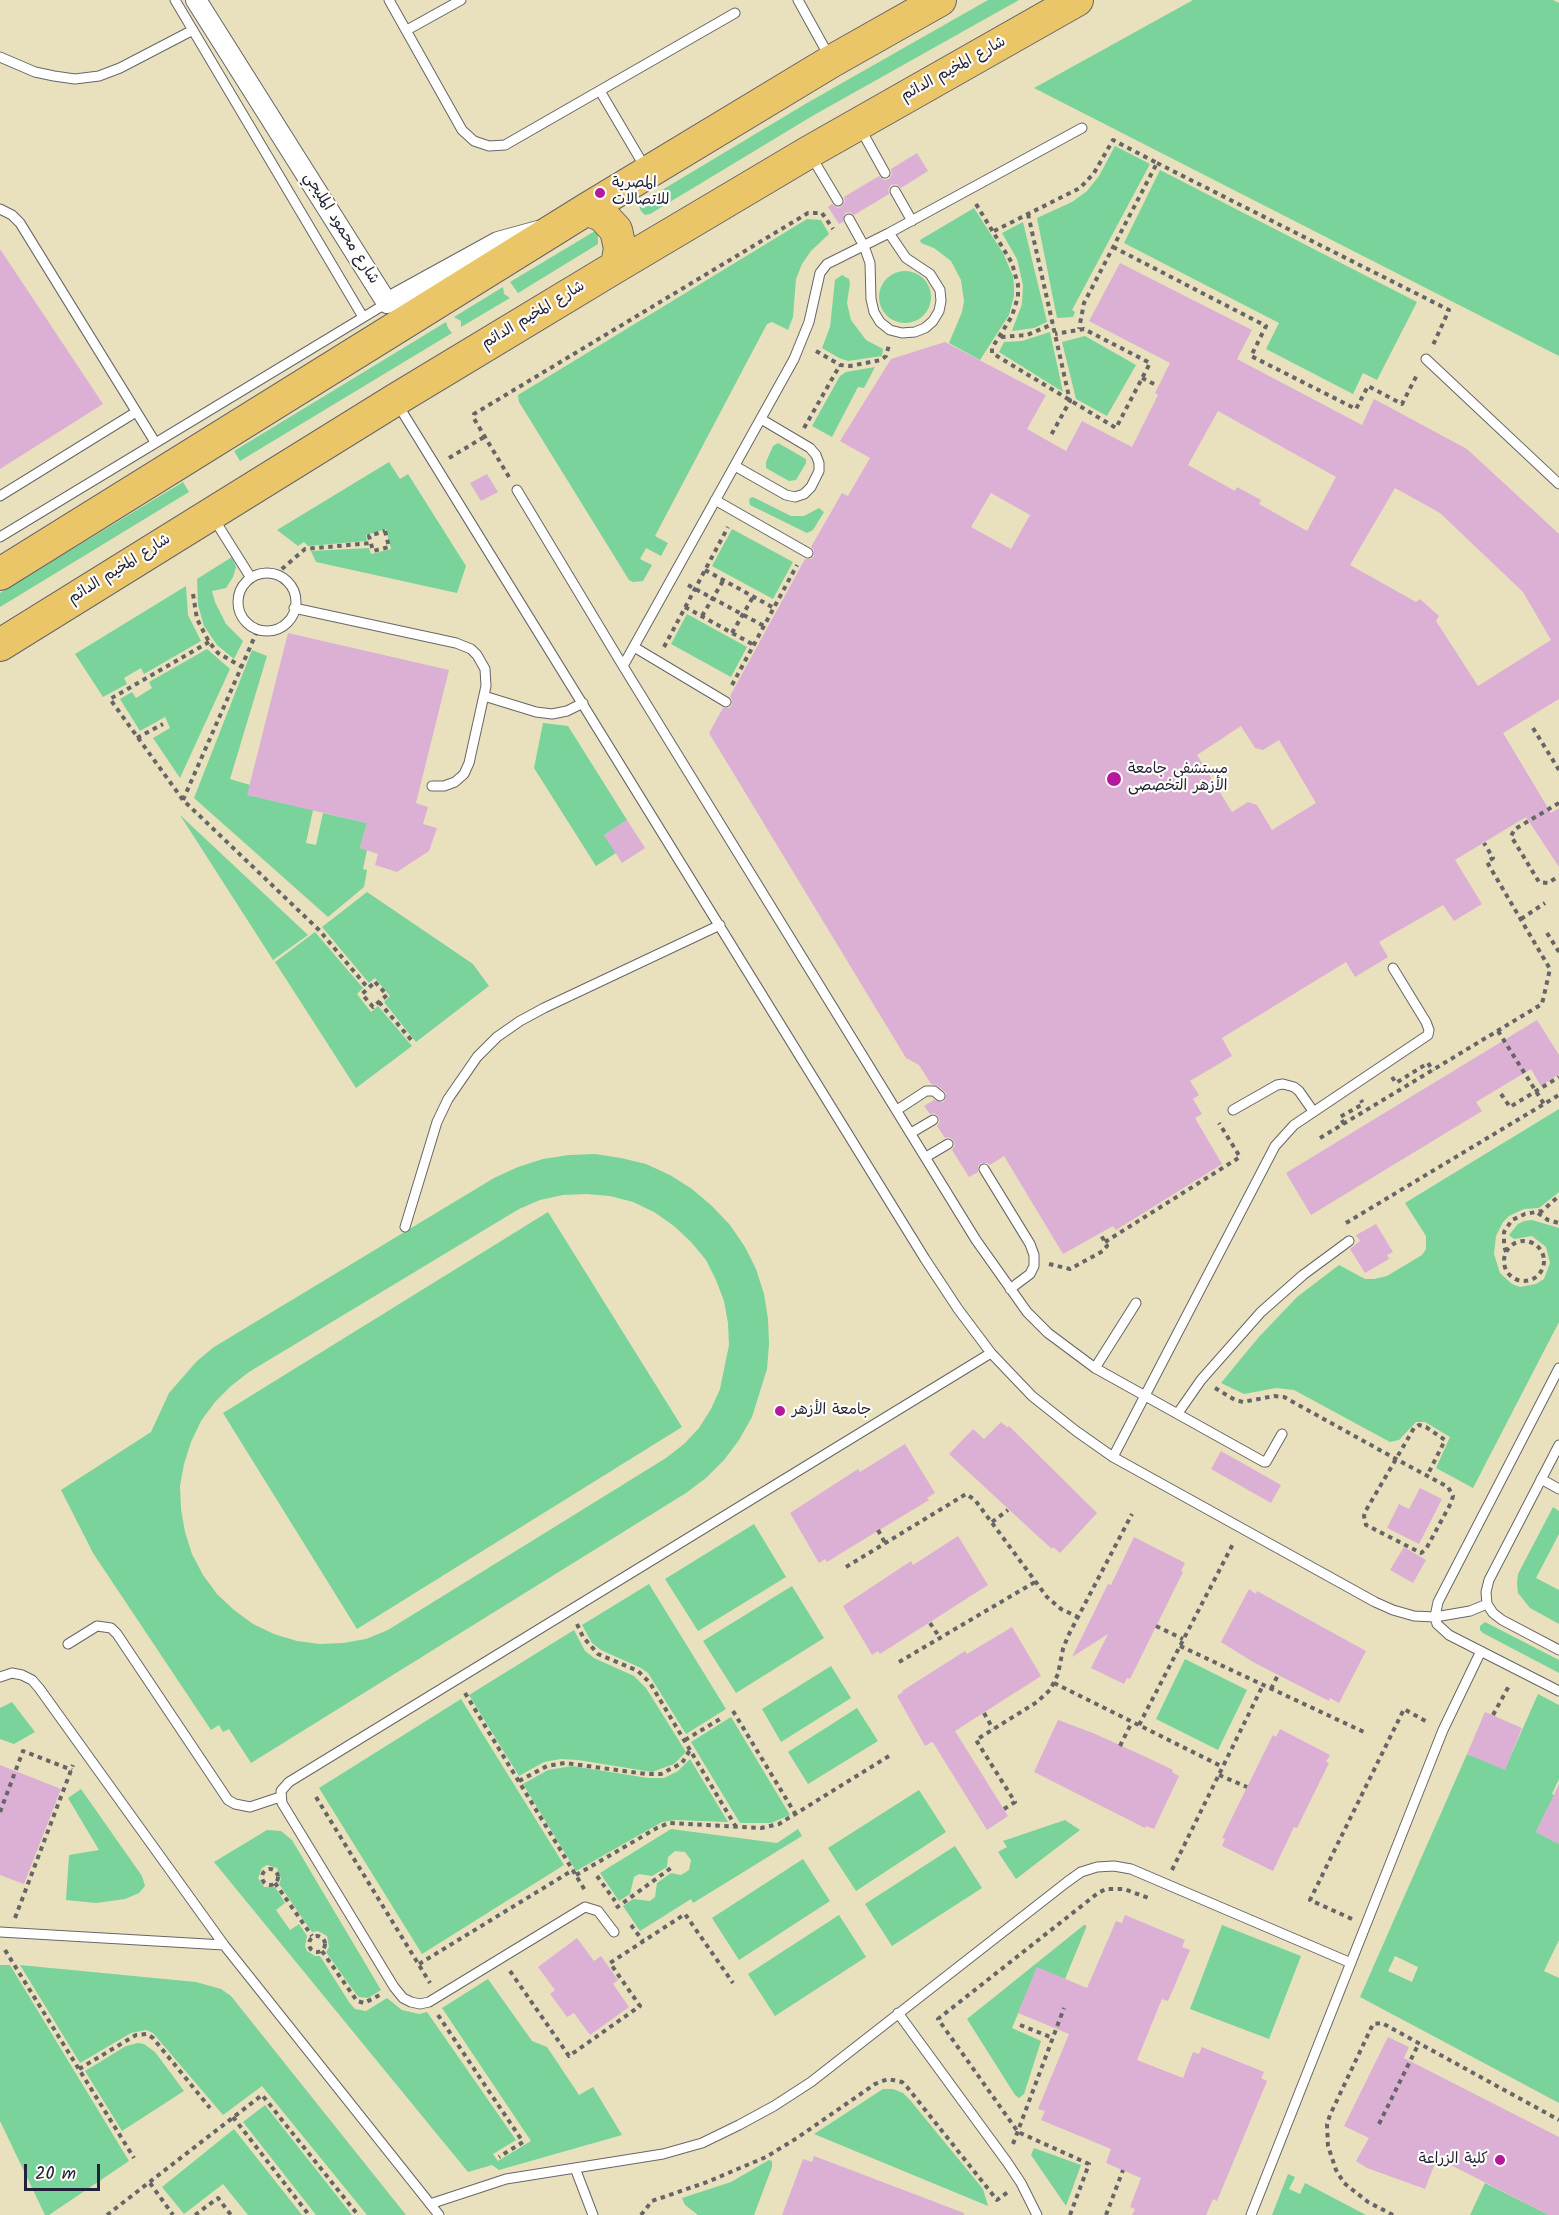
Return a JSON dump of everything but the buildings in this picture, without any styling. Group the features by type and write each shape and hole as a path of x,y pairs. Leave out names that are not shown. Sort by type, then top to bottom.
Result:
{"main road":[{"path":"0,573 586,208 832,61 940,0"},
{"name":"شارع المخيم الدائم","path":"0,645 395,400 617,266 808,152 1077,0"},
{"path":"586,208 603,216 615,230 620,248 617,266"}],"street":[{"name":"شارع محمود المليجي","path":"196,0 387,303"},
{"path":"387,303 498,242 534,232 554,230"}],"lane":[{"path":"175,0 363,317"},
{"path":"389,0 462,130 474,141 489,146 505,145 735,13"},
{"path":"407,30 461,0"},
{"path":"798,0 832,61"},
{"path":"0,57 35,72 54,76 75,79 99,76 120,68 193,30"},
{"path":"600,91 647,172"},
{"path":"858,124 885,173"},
{"path":"623,666 711,510 802,341 809,322 820,273 827,264 890,233 1082,128"},
{"path":"808,152 838,201"},
{"path":"895,191 912,221"},
{"path":"0,209 12,215 20,223 155,442"},
{"path":"849,219 864,246 871,274 871,299 874,312 880,322 890,330 902,333 915,332 925,328 933,321 939,311 940,290 930,274 906,258 890,233"},
{"path":"0,537 387,303"},
{"path":"1426,359 1559,484"},
{"path":"395,400 925,1259 991,1353 1032,1396 1113,1457 1375,1602 1414,1616 1435,1617 1470,1611 1487,1604"},
{"path":"0,496 136,412"},
{"path":"735,466 786,495 795,497 804,494 811,487 819,471 816,455 810,448 761,419"},
{"path":"517,490 976,1240 1027,1312 1048,1333 1095,1368 1264,1462 1282,1434"},
{"path":"716,500 805,556"},
{"path":"210,514 251,578"},
{"path":"267,573 275,575 289,584 295,600 294,608 288,620 278,628 265,631 249,624 242,616 238,605 239,595 243,585 251,578 267,573"},
{"path":"294,608 464,646 477,655 487,677 469,763 464,774 455,782 444,786 432,786"},
{"path":"634,647 726,702"},
{"path":"484,696 536,712 552,714 567,711 583,703"},
{"path":"405,1227 437,1122 448,1098 477,1057 497,1037 544,1008 720,925"},
{"path":"1113,1457 1275,1146 1294,1125 1313,1111 1428,1035 1426,1022 1393,968"},
{"path":"1233,1110 1277,1085 1284,1084 1299,1091 1313,1111"},
{"path":"897,1110 926,1091 934,1091 940,1096"},
{"path":"911,1134 933,1120"},
{"path":"926,1157 948,1144"},
{"path":"984,1169 1030,1244 1034,1255 1034,1266 1030,1274 1010,1290"},
{"path":"1178,1413 1201,1380 1261,1312 1303,1275 1349,1241"},
{"path":"1095,1368 1136,1303"},
{"path":"614,1932 603,1917 591,1908 585,1907 429,2002 420,2004 411,2002 403,1998 394,1987 282,1803 280,1797 284,1785 991,1353"},
{"path":"1559,1368 1438,1602 1435,1617 1442,1630 1559,1690"},
{"path":"1559,1445 1489,1580 1486,1592 1487,1604 1493,1613 1559,1650"},
{"path":"1541,1479 1559,1489"},
{"path":"68,1644 96,1626 111,1628 223,1795 235,1804 250,1807 280,1797"},
{"path":"1251,2215 1443,1730 1481,1651"},
{"path":"0,1677 12,1674 22,1675 32,1680 224,1945 439,2215"},
{"path":"430,2204 506,2179 663,2154 702,2143 739,2125 811,2082 1081,1872 1097,1867 1114,1866 1131,1869 1351,1963"},
{"path":"5,1933 224,1945"},
{"path":"898,2013 1007,2162 1021,2183 1037,2215"},
{"path":"575,2168 593,2215"}],"path":[{"path":"994,231 1072,192 1089,180 1113,140 1449,310 1402,404 1368,386 1356,409 1251,356 1266,326 1113,247"},
{"path":"1079,329 1082,307 1157,163"},
{"path":"967,189 1012,263 1018,285 1018,297 1012,316 991,351 1116,428 1150,363 1089,331 1079,329 1055,334"},
{"path":"517,490 484,437 473,417 474,414 808,213 822,213 848,252"},
{"path":"1028,214 1070,401 1050,436"},
{"path":"1000,337 1027,335 1053,324"},
{"path":"804,429 840,365"},
{"path":"1142,378 1158,386"},
{"path":"767,407 813,434"},
{"path":"437,465 484,437"},
{"path":"640,636 663,649 731,521 711,510"},
{"path":"385,531 389,547 373,551 371,543 369,536 385,531"},
{"path":"275,575 305,549 371,543"},
{"path":"721,681 731,687 805,556"},
{"path":"705,570 774,608"},
{"path":"673,576 764,626"},
{"path":"702,616 724,580"},
{"path":"194,594 197,619 209,642 218,653 242,667"},
{"path":"732,633 753,597"},
{"path":"685,607 754,645"},
{"path":"183,800 258,629"},
{"path":"209,642 110,699 183,800 319,930 368,988"},
{"path":"137,738 163,724"},
{"path":"1533,728 1559,770"},
{"path":"1559,803 1515,829 1511,836 1539,882 1548,883 1559,876"},
{"path":"1320,1138 1542,1004 1550,969 1487,862 1493,858 1484,843"},
{"path":"1521,919 1545,903"},
{"path":"1547,933 1559,952"},
{"path":"375,982 387,995 379,1002 373,1007 362,993 375,982"},
{"path":"379,1002 413,1042"},
{"path":"1498,1031 1544,1104"},
{"path":"1396,1083 1428,1063 1433,1071"},
{"path":"1501,1094 1510,1107 1559,1077"},
{"path":"1349,1241 1340,1227 1559,1095"},
{"path":"1344,1124 1340,1118 1363,1104"},
{"path":"1105,1242 1240,1157 1218,1120 1233,1110"},
{"path":"1506,1252 1517,1242 1532,1243 1542,1252 1543,1267 1535,1279 1520,1281 1508,1274 1504,1259 1506,1252 1503,1239 1508,1226 1518,1216 1546,1209 1559,1196"},
{"path":"1537,1213 1548,1220 1559,1223"},
{"path":"1059,1267 1070,1269 1105,1249 1107,1246 1100,1233"},
{"path":"1201,1380 1239,1402 1274,1396 1284,1398 1396,1459 1427,1476 1448,1487 1452,1497 1422,1553 1370,1527 1364,1521 1365,1512 1396,1459 1416,1426 1426,1427 1443,1436 1445,1441 1427,1476"},
{"path":"846,1568 966,1494 971,1496 992,1522 1035,1582 1054,1603 1078,1617"},
{"path":"992,1522 1008,1510"},
{"path":"1004,1809 1015,1802 975,1740 1044,1697 1054,1683 1063,1649 1132,1514"},
{"path":"1139,1725 1241,1528"},
{"path":"878,1530 885,1543"},
{"path":"900,1662 1035,1582"},
{"path":"570,1611 583,1637 598,1654 638,1671 650,1683 737,1827"},
{"path":"930,1623 940,1638"},
{"path":"1156,1626 1183,1639"},
{"path":"1180,1646 1366,1733"},
{"path":"1493,1715 1517,1670"},
{"path":"1271,1689 1278,1675"},
{"path":"457,1680 588,1895 591,1908"},
{"path":"1054,1683 1223,1767"},
{"path":"1070,2215 1089,2164 1018,2132 938,2019 1098,1893 1106,1889 1124,1889 1157,1901 1263,1685"},
{"path":"1366,1925 1310,1900 1404,1709 1443,1730"},
{"path":"733,1711 796,1815"},
{"path":"984,1713 993,1729"},
{"path":"685,1740 720,1719"},
{"path":"1120,1746 1132,1722"},
{"path":"5,1933 81,1748"},
{"path":"519,1781 547,1766 565,1763 646,1774 662,1774 682,1763 690,1749"},
{"path":"0,1812 23,1751 72,1770"},
{"path":"576,1875 669,1823 770,1827 796,1815 889,1756"},
{"path":"1219,1775 1247,1787"},
{"path":"316,1797 429,1981"},
{"path":"603,1917 671,1868"},
{"path":"273,1869 278,1875 275,1883 272,1885 264,1883 262,1872 273,1869"},
{"path":"419,1964 573,1870"},
{"path":"275,1883 312,1936"},
{"path":"501,1958 569,2056 640,2006 610,1963 685,1914 733,1983"},
{"path":"312,1936 321,1936 324,1939 326,1943 322,1951"},
{"path":"312,1936 308,1944 310,1948 313,1951 322,1951"},
{"path":"1,1943 134,2158"},
{"path":"322,1951 360,2003 368,2002 394,1987"},
{"path":"429,2002 523,2142 499,2157"},
{"path":"1007,2162 1064,2008"},
{"path":"1393,2215 1355,2194 1344,2183 1330,2157 1328,2124 1334,2105 1373,2024 1382,2023 1559,2120"},
{"path":"1020,2025 1053,2038"},
{"path":"79,2069 136,2035 147,2034 153,2038 210,2108"},
{"path":"1378,2124 1419,2043"},
{"path":"640,2215 652,2201 707,2182 766,2157 875,2084 888,2079 907,2087 997,2199 1021,2183"},
{"path":"106,2215 262,2095 358,2215"},
{"path":"233,2117 309,2215"},
{"path":"1106,2215 1123,2170"},
{"path":"150,2183 173,2215"},
{"path":"195,2215 218,2198 231,2215"}],"green space":[{"path":"988,0 1019,0 814,115 650,214 645,215 641,211 639,206 642,202 807,103"},
{"path":"1193,0 1553,0 1559,3 1559,356 1034,88"},
{"path":"1115,146 1150,164 1072,310 1075,312 1073,317 1057,318 1037,218 1072,202 1087,191 1099,176"},
{"path":"1160,170 1417,302 1377,380 1363,373 1353,394 1266,349 1279,323 1124,243"},
{"path":"974,208 1003,253 1013,276 1014,286 1009,315 980,360 949,343 962,312 964,301 961,280 951,261 934,248 921,243 920,240"},
{"path":"807,219 821,220 829,234 811,251 802,264 796,279 793,317 788,330 772,322 767,324 655,536 668,543 661,556 646,548 640,559 652,565 643,581 633,582 629,580 519,402 518,395"},
{"path":"1023,222 1047,322 1034,328 1012,331 1022,304 1023,285 1017,259 1002,233"},
{"path":"595,231 598,233 598,244 518,293 510,282"},
{"path":"900,271 910,271 924,278 931,297 924,316 910,323 900,323 890,319 883,312 879,302 879,292 883,282 890,275"},
{"path":"842,275 849,279 850,283 847,303 851,320 866,340 883,349 882,356 848,361 822,348 830,327 835,280"},
{"path":"503,287 504,294 510,298 461,327 461,321 454,317"},
{"path":"446,322 452,333 240,461 234,451"},
{"path":"1050,332 1063,392 999,352 1004,342 1022,341"},
{"path":"1085,336 1136,365 1107,416 1076,399 1062,342"},
{"path":"875,367 864,388 858,387 832,437 812,426 840,376 846,372"},
{"path":"778,443 806,459 796,480 789,481 766,468 766,462 773,446"},
{"path":"389,462 400,479 408,474 466,566 457,593 316,562 311,551 369,548 371,554 391,549 386,529 366,535 367,541 308,546 304,542 298,546 277,530"},
{"path":"183,482 189,492 0,607 0,593"},
{"path":"753,497 791,516 804,516 819,508 824,512 813,530 807,533 750,505 749,499"},
{"path":"732,529 793,562 773,599 712,566"},
{"path":"232,557 236,567 233,577 226,588 212,591 226,624 243,641 234,659 217,645 204,626 198,605 197,579"},
{"path":"186,586 188,615 201,641 144,674 141,668 124,678 127,684 103,697 75,654"},
{"path":"687,614 747,647 731,677 671,644"},
{"path":"207,649 230,669 180,778 153,738 170,728 165,717 140,731 120,699 132,692 136,698 152,688 149,682"},
{"path":"252,650 267,656 230,779 250,785 248,795 313,810 306,843 316,845 323,813 367,823 360,848 367,850 363,869 367,870 364,887 328,917 194,798"},
{"path":"543,723 568,726 627,820 604,835 616,853 596,866 534,768"},
{"path":"180,815 308,935 273,960"},
{"path":"367,892 473,964 489,986 416,1042 384,1002 390,996 375,978 369,983 322,927"},
{"path":"315,932 363,988 357,994 371,1012 378,1006 412,1046 356,1088 275,962"},
{"path":"1559,1109 1559,1192 1539,1208 1524,1209 1509,1216 1496,1236 1494,1254 1500,1273 1512,1284 1520,1287 1536,1284 1544,1279 1550,1263 1546,1247 1532,1236 1514,1239 1509,1235 1518,1224 1524,1221 1532,1220 1559,1228 1559,1322 1473,1488 1436,1468 1450,1437 1425,1422 1416,1422 1399,1440 1390,1442 1294,1390 1276,1388 1244,1394 1221,1383 1258,1338 1297,1297 1339,1265 1365,1279 1374,1279 1387,1276 1422,1255 1426,1249 1426,1236 1405,1203"},
{"path":"595,1154 646,1164 692,1189 730,1225 756,1269 764,1294 768,1319 767,1369 752,1417 724,1460 686,1493 251,1763 229,1729 223,1732 219,1725 211,1730 93,1553 61,1490 151,1432 169,1393 197,1361 214,1347 494,1178 543,1159","holes":["563,1195 610,1196 633,1202 654,1212 674,1226 706,1260 724,1301 729,1345 720,1389 699,1428 684,1444 666,1458 388,1630 366,1639 320,1644 297,1641 253,1624 217,1594 203,1575 192,1554 185,1532 180,1486 191,1442 201,1421 215,1402 249,1372 519,1209 540,1200"]},
{"path":"548,1212 682,1427 357,1629 223,1413"},
{"path":"1553,1507 1559,1511 1559,1534 1536,1578 1559,1590 1559,1624 1530,1608 1518,1593 1517,1584 1518,1574"},
{"path":"754,1524 786,1577 698,1631 665,1579"},
{"path":"649,1584 726,1709 686,1734 648,1673 601,1650 592,1643 582,1625"},
{"path":"792,1586 824,1638 736,1693 703,1641"},
{"path":"1485,1622 1559,1660 1559,1673 1483,1633 1480,1626"},
{"path":"574,1630 585,1651 594,1658 634,1676 646,1688 686,1752 674,1764 652,1772 561,1759 544,1762 519,1776 469,1695"},
{"path":"1185,1659 1247,1690 1218,1750 1156,1719"},
{"path":"831,1666 851,1698 781,1742 762,1709"},
{"path":"1538,1694 1559,1705 1559,1779 1552,1794 1559,1797 1559,1815 1547,1809 1536,1832 1559,1844 1559,1940 1544,1971 1559,1978 1559,2103 1360,1997 1467,1754 1505,1769","holes":["1395,1956 1418,1967 1412,1982 1388,1971"]},
{"path":"461,1699 564,1865 422,1954 319,1788"},
{"path":"12,1702 35,1732 14,1744 0,1739 0,1708"},
{"path":"857,1708 878,1741 808,1784 788,1752"},
{"path":"731,1717 790,1815 771,1823 740,1823 691,1742"},
{"path":"690,1759 728,1822 676,1820 662,1822 576,1871 523,1784 548,1770 572,1766 648,1778 664,1778 678,1771"},
{"path":"81,1789 142,1876 145,1886 139,1893 125,1899 96,1903 66,1900 69,1855 99,1850 68,1798"},
{"path":"919,1790 946,1832 856,1891 828,1848"},
{"path":"1065,1820 1080,1830 1016,1879 998,1852 1007,1847 1003,1841"},
{"path":"671,1829 777,1843 798,1829 802,1836 693,1903 691,1899 640,1931 623,1906 633,1899 650,1901 655,1897 657,1883 671,1873 681,1875 689,1870 691,1860 685,1852 675,1851 668,1857 667,1867 652,1876 639,1874 634,1877 630,1894 619,1901 600,1873"},
{"path":"267,1830 281,1831 292,1840 381,1990 368,1998 359,1997 356,1994 326,1952 329,1947 327,1936 318,1931 312,1932 279,1884 281,1879 277,1868 267,1865 262,1868 258,1878 264,1887 275,1887 285,1903 276,1910 290,1930 299,1924 307,1936 305,1946 307,1951 320,1956 355,2009 366,2011 387,1998 402,2010 419,2014 427,2012 516,2140 493,2154 498,2161 531,2141 442,2008 488,1979 532,2041 547,2047 579,2095 593,2087 622,2135 499,2170 492,2165 468,2172 214,1862"},
{"path":"955,1846 982,1888 892,1946 865,1904"},
{"path":"803,1859 830,1901 739,1960 712,1918"},
{"path":"839,1915 866,1957 775,2016 748,1974"},
{"path":"1084,1925 1086,1928 1065,1979 1037,1968 1012,2028 1041,2041 1024,2094 1019,2098 967,2019"},
{"path":"1222,1925 1301,1956 1269,2039 1190,2009"},
{"path":"0,1965 10,1965 129,2161 49,2215 45,2215 0,2121"},
{"path":"20,1965 196,1982 221,1989 231,1996 406,2215 367,2215 262,2086 223,2115 153,2033 146,2030 131,2033 80,2063"},
{"path":"144,2044 155,2052 184,2091 122,2131 85,2071 126,2046"},
{"path":"883,2089 893,2089 903,2093 910,2100 983,2189 988,2206 814,2134"},
{"path":"265,2105 352,2215 316,2215 243,2122"},
{"path":"234,2129 302,2215 248,2215 223,2184 184,2214 162,2187"},
{"path":"1034,2148 1081,2165 1066,2206 1031,2155"},
{"path":"769,2160 772,2161 772,2167 754,2215 698,2215 685,2205 682,2198 731,2182"},
{"path":"1288,2174 1295,2177 1289,2189 1300,2194 1305,2183 1366,2215 1272,2215"},
{"path":"1485,2183 1549,2215 1470,2215"}],"place":[{"name":"المصرية للاتصالات","path":"600,193"},
{"name":"مستشفى جامعة الأزهر التخصصى","path":"1114,779"},
{"name":"جامعة الأزهر","path":"780,1411"},
{"name":"كلية الزراعة","path":"1500,2160"}]}
